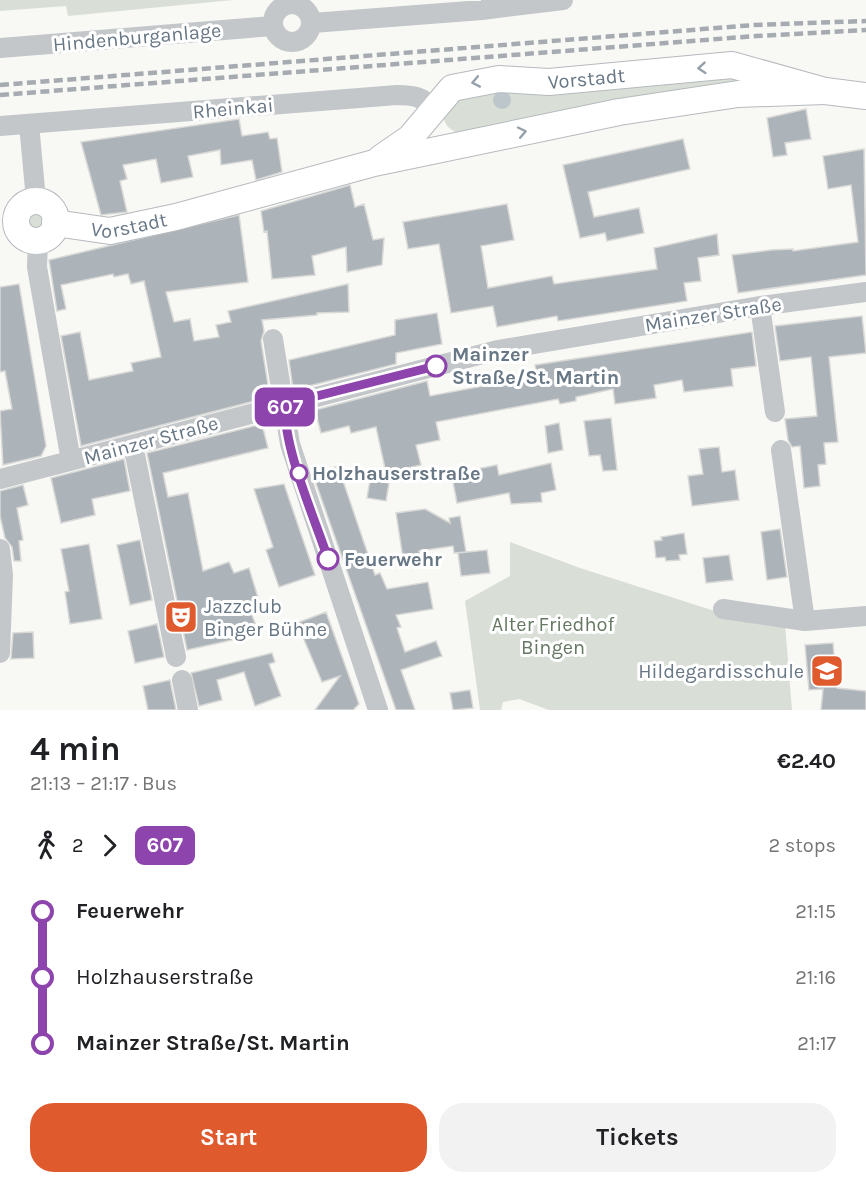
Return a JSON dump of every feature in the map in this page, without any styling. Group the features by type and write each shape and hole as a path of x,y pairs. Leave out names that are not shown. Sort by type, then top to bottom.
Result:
{"main road":[{"name":"Vorstadt","path":"374,163 410,138 452,88 472,82 499,79 549,82 732,65 825,91 862,96"},
{"path":"732,65 740,72 743,82 738,94"},
{"name":"Vorstadt","path":"47,232 110,231 176,217 374,163 620,112 738,94 825,91"},
{"path":"433,109 435,131 444,141 465,145"},
{"path":"36,201 51,208 47,232 20,233 8,221 24,204 36,201"}],"street":[{"path":"312,23 482,10 563,0"},
{"path":"293,3 304,7 312,23 308,35 297,42 279,37 273,26 277,11 293,3"},
{"name":"Hindenburganlage","path":"0,48 273,26"},
{"name":"Rheinkai","path":"0,126 397,95 415,95 428,102 433,109"},
{"path":"29,124 36,201"},
{"path":"47,232 37,267 71,461"},
{"name":"Mainzer Straße","path":"0,479 498,350 760,306 866,292"},
{"path":"760,306 775,412"},
{"path":"273,339 290,444 378,710"},
{"path":"133,445 176,657"},
{"path":"781,450 806,621"},
{"path":"0,549 3,575 0,653"},
{"path":"723,609 806,621 866,616"},
{"path":"182,680 188,710"}],"green space":[{"path":"0,0 233,0 68,16 66,6 0,11"},
{"path":"728,72 737,79 737,85 465,136 450,128 444,119 445,108 451,93"},
{"path":"37,209 45,212 48,220 45,228 37,231 29,228 26,220 29,212"},
{"name":"Alter Friedhof Bingen","path":"510,542 580,568 721,613 785,624 792,710 549,710 519,699 503,702 501,710 480,710 465,601 510,576"}],"shaded area":[{"path":"498,91 506,91 511,96 509,107 498,109 493,104 493,96"}],"building":[{"path":"806,109 811,139 785,143 787,155 773,157 767,118"},
{"path":"239,119 242,136 268,132 270,139 277,138 282,172 256,180 252,160 221,165 220,150 188,156 193,177 161,183 156,159 123,165 127,179 120,181 127,212 101,215 81,142"},
{"path":"683,139 690,169 588,192 594,217 639,208 644,233 607,241 605,233 580,238 563,165"},
{"path":"864,149 866,275 738,293 732,255 771,250 793,249 793,251 858,242 851,185 828,189 823,156"},
{"path":"350,185 355,207 364,204 373,240 384,238 382,265 347,272 346,247 312,256 315,275 272,279 267,231 264,232 261,211"},
{"path":"507,204 514,240 481,246 488,288 552,276 554,284 657,269 654,248 717,234 719,255 698,258 701,281 684,283 687,301 558,321 557,316 497,327 493,306 451,313 439,244 408,249 403,222"},
{"path":"239,215 248,282 166,292 174,322 190,319 194,341 219,337 216,325 231,322 228,311 348,284 349,312 317,313 317,315 262,320 264,331 261,341 270,397 81,446 61,336 80,332 89,380 133,371 131,363 161,357 144,281 131,284 128,274 114,277 113,274 61,285 66,309 57,311 49,260"},
{"path":"19,284 46,446 41,456 3,465 0,411 12,409 5,371 0,372 0,287"},
{"path":"437,313 442,344 396,353 396,364 293,390 289,360 395,335 395,320"},
{"path":"862,316 866,353 829,357 838,442 824,443 826,464 818,465 820,486 804,488 800,446 792,447 788,440 785,419 817,416 811,357 780,361 775,326"},
{"path":"752,332 756,366 731,369 733,386 684,392 682,380 654,385 656,398 615,404 613,389 576,397 576,401 560,404 558,399 436,422 440,440 416,445 421,465 386,473 376,427 351,433 349,426 321,433 315,410 427,381 430,396 537,376 535,365"},
{"path":"611,418 617,470 603,471 600,455 589,456 584,421"},
{"path":"559,423 563,450 548,453 545,426"},
{"path":"262,424 268,448 163,473 168,497 188,493 203,571 229,562 234,573 249,568 260,604 249,607 259,634 187,650 147,453"},
{"path":"719,447 722,472 735,470 739,500 692,506 688,476 703,474 699,449"},
{"path":"124,459 130,491 92,499 95,515 61,523 51,478"},
{"path":"551,463 556,490 541,493 542,502 511,504 509,493 457,503 452,477 457,476 457,473 497,465 499,475"},
{"path":"338,466 375,575 380,573 387,589 428,582 433,609 396,615 401,627 397,628 405,652 436,641 442,656 401,670 415,710 396,710 313,475"},
{"path":"370,480 389,483 386,501 367,498"},
{"path":"284,484 315,575 279,587 266,550 273,547 254,489"},
{"path":"23,485 28,505 17,508 23,540 19,541 21,561 14,561 12,547 5,538 0,516 0,491"},
{"path":"425,509 450,523 449,518 460,516 466,552 454,553 453,546 419,551 420,556 403,558 396,513"},
{"path":"780,529 787,577 767,580 761,532"},
{"path":"684,533 687,554 679,555 680,560 666,561 665,557 656,558 654,541 662,540 661,537"},
{"path":"140,540 152,600 130,605 117,545"},
{"path":"89,544 102,619 70,624 65,592 69,591 61,549"},
{"path":"487,550 490,573 461,576 458,553"},
{"path":"729,555 733,580 706,583 703,558"},
{"path":"326,612 359,704 353,710 315,710 340,676 322,682 297,623"},
{"path":"157,624 164,657 135,663 128,631"},
{"path":"33,632 34,658 11,659 13,633"},
{"path":"833,643 837,688 866,691 866,710 821,710 823,689 809,690 805,645"},
{"path":"272,653 275,662 269,664 281,696 255,706 244,672 217,680 222,700 199,706 191,673"},
{"path":"170,680 176,710 148,710 143,686"},
{"path":"470,690 473,708 453,710 450,693"}],"railway":[{"path":"0,85 754,25 866,21"},
{"path":"0,95 756,36 866,30"}],"bus line":[{"name":"607","path":"328,559 290,444 285,404 436,366"}],"place":[{"name":"Mainzer Straße/St. Martin","path":"436,366"},
{"name":"Holzhauserstraße","path":"299,473"},
{"name":"Feuerwehr","path":"328,559"},
{"name":"Jazzclub Binger Bühne","path":"181,617"},
{"name":"Hildegardisschule","path":"827,671"}]}
